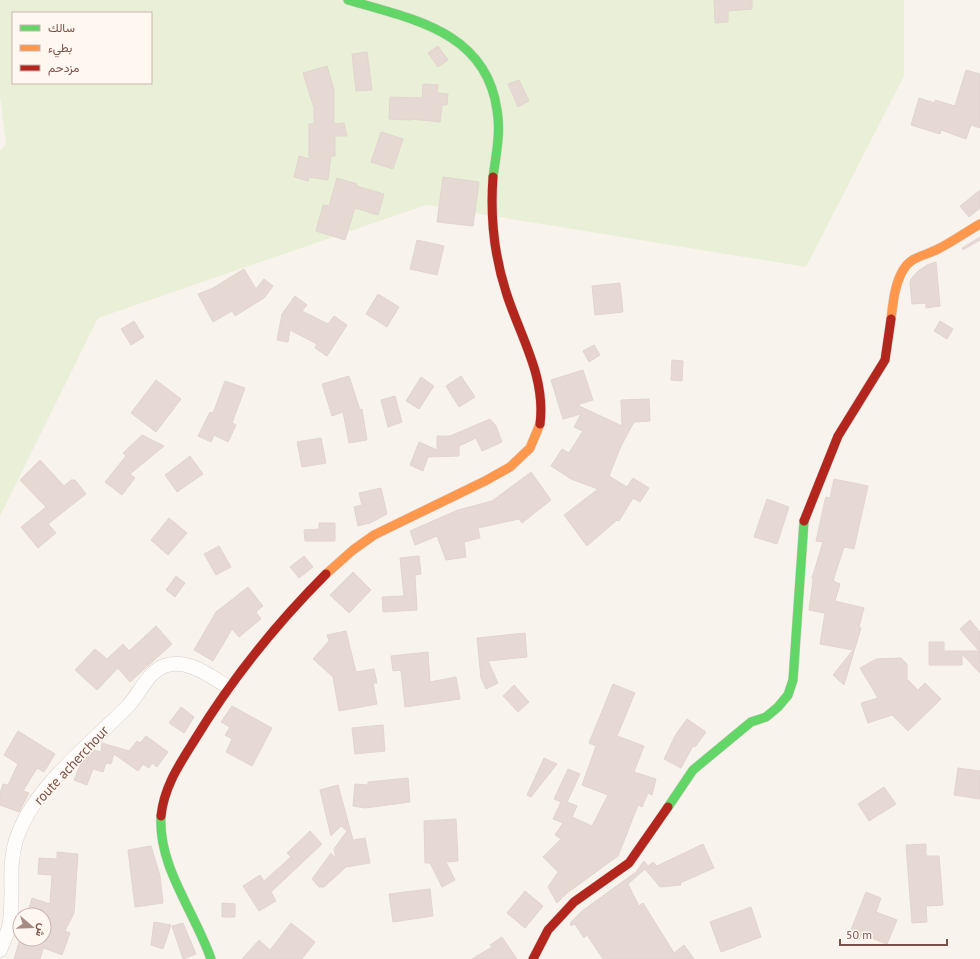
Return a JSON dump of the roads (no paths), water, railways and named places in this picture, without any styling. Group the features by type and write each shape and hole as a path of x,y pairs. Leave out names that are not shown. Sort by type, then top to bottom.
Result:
{"main road":[{"path":"211,959 169,862 162,832 162,809 170,783 210,713 228,687 279,623 344,557 372,536 490,480 514,465 529,450 538,435 542,417 540,383 513,313 501,276 493,230 492,195 498,113 491,89 476,58 464,45 452,37 432,27 348,0"},
{"path":"533,959 548,930 574,902 630,863 693,770 751,722 766,717 778,707 788,695 794,680 804,520 838,436 885,360 896,286 901,273 910,262 922,254 936,250 980,224"}],"street":[{"name":"route acherchour","path":"0,950 9,928 11,900 10,865 16,839 31,808 44,790 130,704 144,683 164,666 180,663 199,670 228,687"}]}
